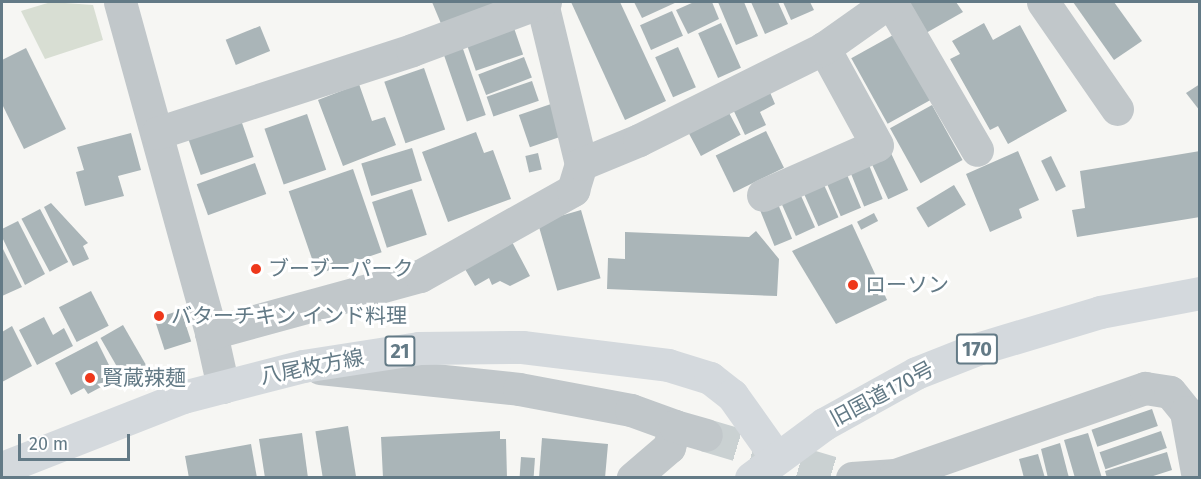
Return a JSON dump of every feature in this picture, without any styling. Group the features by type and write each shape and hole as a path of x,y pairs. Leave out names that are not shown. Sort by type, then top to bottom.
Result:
{"main road":[{"name":"旧国道170号","path":"751,477 824,424 916,373 977,349 1100,312 1200,292"},
{"name":"八尾枚方線","path":"2,468 183,397 303,366 418,348 522,347 668,365 710,378 732,395 776,457"}],"street":[{"path":"120,2 211,333 223,387"},
{"path":"157,133 543,2 581,164 573,190 420,276 211,333"},
{"path":"581,164 639,140 824,48 890,2 977,150"},
{"path":"1043,2 1117,109"},
{"path":"763,195 876,145 824,48"},
{"path":"303,366 519,389 631,410 706,435"},
{"path":"852,477 895,474 1145,388 1170,392 1193,411 1198,477"},
{"path":"633,477 669,447 675,426"}],"shaded area":[{"path":"51,2 93,5 103,40 45,59 21,11"}],"building":[{"path":"432,2 503,2 442,26"},
{"path":"571,2 620,2 666,101 625,120"},
{"path":"634,2 677,2 642,18"},
{"path":"694,2 712,2 719,19 688,34 676,10"},
{"path":"718,2 744,2 758,36 736,45"},
{"path":"751,2 778,2 788,24 765,34"},
{"path":"783,2 810,2 814,10 791,20"},
{"path":"908,2 956,2 963,12 926,33"},
{"path":"1073,2 1114,2 1142,41 1114,60"},
{"path":"672,11 683,36 651,50 640,25"},
{"path":"721,23 741,68 718,78 698,33"},
{"path":"984,23 993,40 1020,25 1067,111 1008,144 998,126 990,130 950,59 960,54 952,41"},
{"path":"260,26 270,51 236,65 226,40"},
{"path":"514,28 523,54 476,71 467,44"},
{"path":"895,34 931,100 888,124 851,58"},
{"path":"462,46 486,115 467,122 443,53"},
{"path":"678,47 696,87 673,97 655,57"},
{"path":"26,48 66,129 24,149 2,104 2,60"},
{"path":"524,57 532,78 486,95 478,75"},
{"path":"424,68 445,129 405,143 384,82"},
{"path":"532,81 539,101 493,116 487,97"},
{"path":"359,84 372,121 385,117 396,145 343,166 318,100"},
{"path":"1200,84 1200,111 1186,93"},
{"path":"769,90 775,104 760,112 766,125 745,135 732,107"},
{"path":"551,104 562,136 530,147 519,115"},
{"path":"932,105 963,160 921,183 890,128"},
{"path":"728,111 741,135 701,156 688,132"},
{"path":"307,114 326,170 284,184 264,129"},
{"path":"241,120 254,157 201,175 188,138"},
{"path":"766,131 784,168 734,192 716,156"},
{"path":"476,132 484,153 493,150 511,199 448,222 422,152"},
{"path":"131,133 141,170 118,176 124,196 85,206 76,172 84,170 77,147"},
{"path":"412,148 422,181 371,196 361,163"},
{"path":"890,151 908,190 888,199 870,160"},
{"path":"1018,151 1039,200 1019,209 1022,218 990,232 966,174"},
{"path":"1200,151 1200,217 1077,237 1072,210 1085,208 1080,171"},
{"path":"538,153 542,170 529,172 525,156"},
{"path":"1051,156 1066,187 1056,191 1041,161"},
{"path":"867,160 883,199 864,206 848,167"},
{"path":"255,163 266,194 208,215 197,184"},
{"path":"353,169 382,252 317,274 289,191"},
{"path":"845,170 861,208 841,216 825,179"},
{"path":"821,178 838,217 818,226 801,187"},
{"path":"954,185 966,205 928,227 916,208"},
{"path":"412,189 427,235 387,248 372,202"},
{"path":"798,189 815,227 796,236 779,198"},
{"path":"776,199 792,239 774,246 758,206"},
{"path":"51,203 88,243 83,246 89,259 73,266 44,207"},
{"path":"40,209 68,262 50,272 21,219"},
{"path":"581,210 601,278 557,291 538,222"},
{"path":"874,213 878,221 861,230 857,222"},
{"path":"18,221 45,274 25,285 2,237 2,229"},
{"path":"852,224 887,300 836,324 792,251"},
{"path":"756,231 779,259 777,296 607,289 608,258 625,259 625,232 749,237"},
{"path":"510,238 530,276 510,286 500,281 492,285 489,278 475,286 462,264"},
{"path":"2,247 22,287 2,296"},
{"path":"91,291 109,326 77,342 59,307"},
{"path":"181,310 191,341 165,350 154,319"},
{"path":"44,317 53,335 64,328 73,346 37,365 19,330"},
{"path":"123,325 148,369 126,382 100,338"},
{"path":"12,326 32,366 2,382 2,332"},
{"path":"97,341 116,379 88,394 84,388 71,395 55,363"},
{"path":"1152,409 1158,426 1097,447 1091,430"},
{"path":"348,426 356,478 323,478 315,431"},
{"path":"500,431 500,439 506,439 507,478 383,478 381,437"},
{"path":"1161,431 1167,448 1105,469 1100,452"},
{"path":"302,433 308,478 265,478 259,439"},
{"path":"1088,433 1102,478 1075,478 1064,440"},
{"path":"542,438 608,444 605,478 539,478"},
{"path":"1060,443 1069,478 1048,478 1041,449"},
{"path":"251,444 257,478 189,478 185,456"},
{"path":"1167,452 1172,470 1147,478 1107,478 1105,471"},
{"path":"1038,454 1045,478 1024,478 1019,459"},
{"path":"521,457 535,458 534,478 520,478"}],"tunnel":[{"path":"706,435 850,478"}],"place":[{"name":"ブーブーパーク","path":"256,269"},
{"name":"ローソン","path":"853,285"},
{"name":"バターチキン インド料理","path":"159,316"},
{"name":"賢蔵辣麺","path":"90,378"}]}
